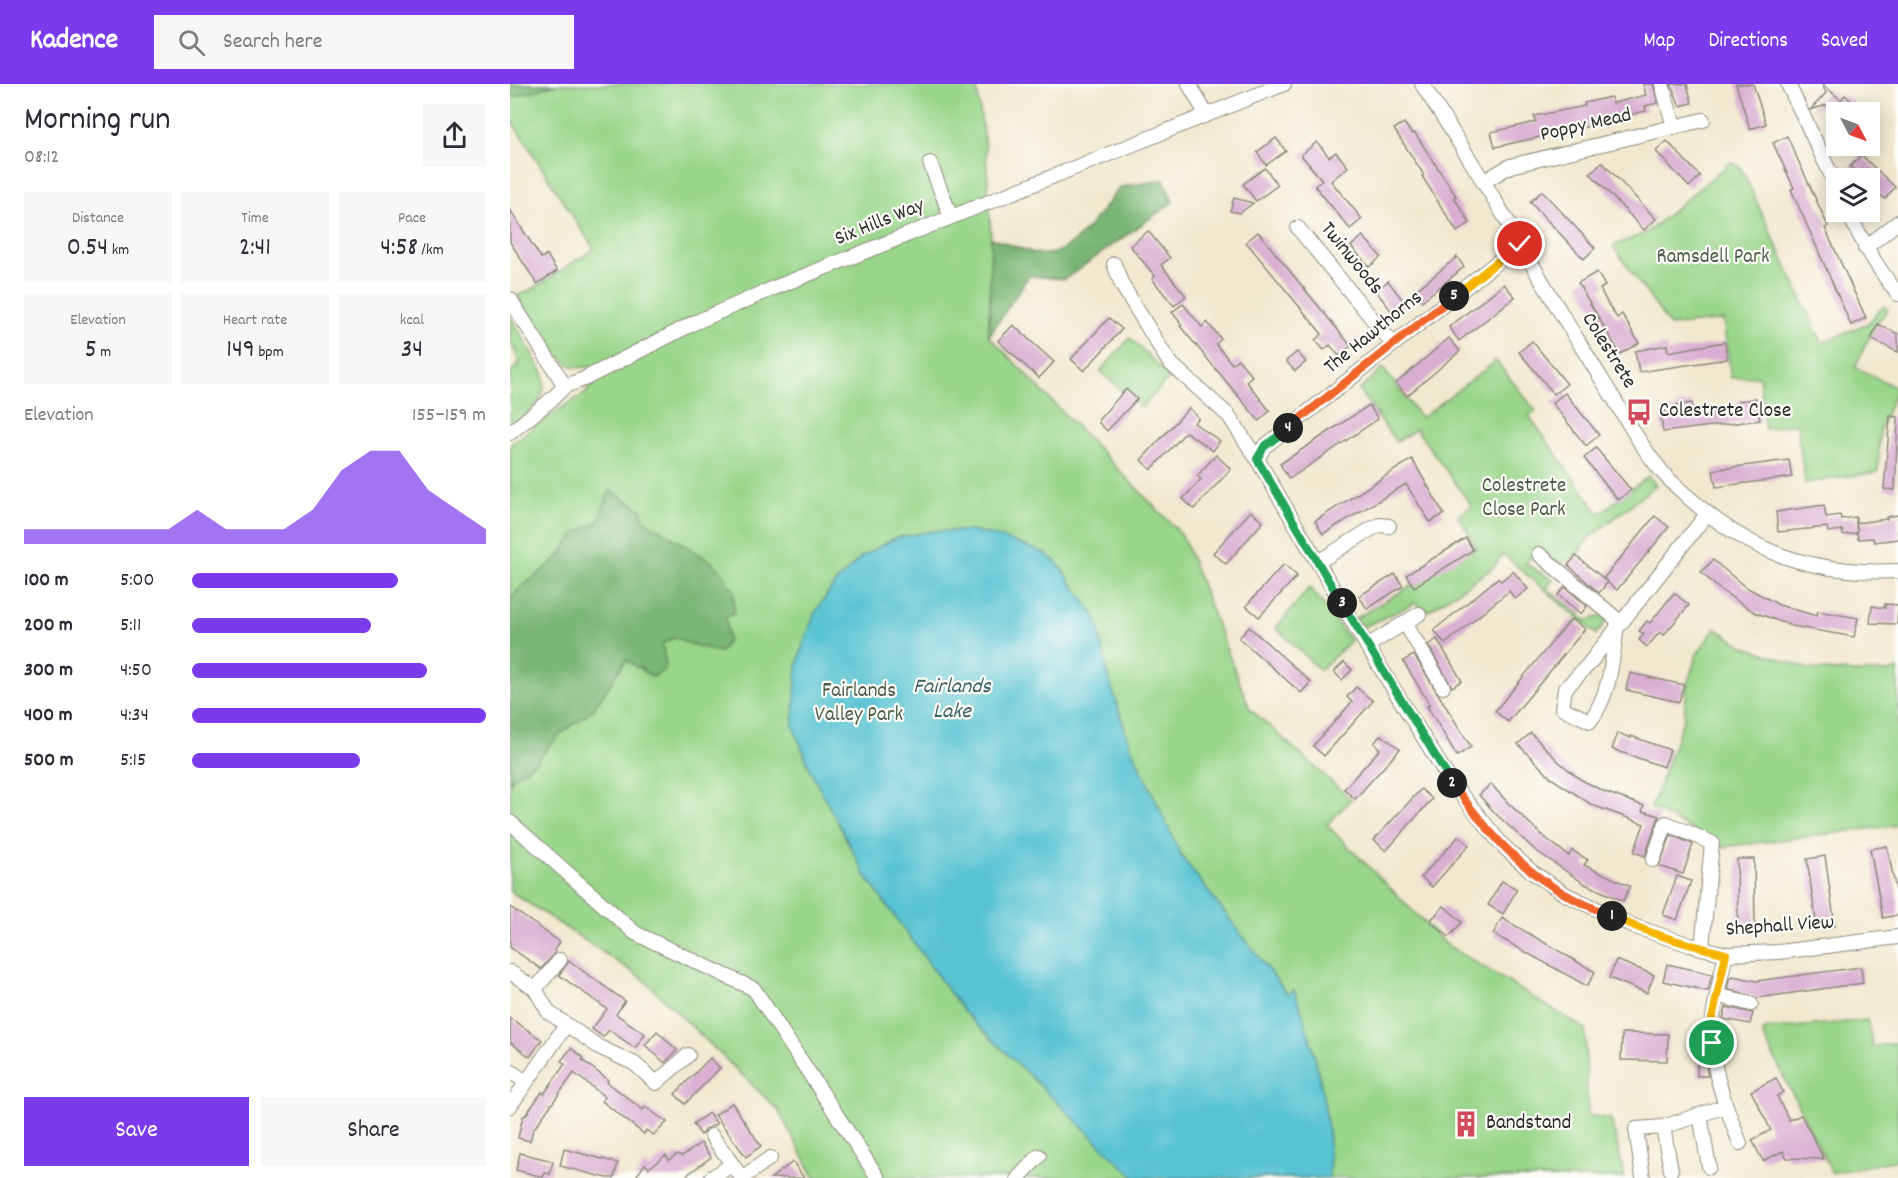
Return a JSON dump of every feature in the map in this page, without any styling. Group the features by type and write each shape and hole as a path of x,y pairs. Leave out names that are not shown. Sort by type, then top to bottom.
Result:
{"street":[{"path":"1189,84 1206,114"},
{"name":"Six Hills Way","path":"510,433 566,386 706,318 1206,114 1258,89 1284,84"},
{"name":"Colestrete","path":"1422,84 1483,182 1560,314 1634,432 1664,474 1707,514 1747,542 1768,552 1815,566 1851,571 1898,571"},
{"path":"1662,84 1674,127"},
{"path":"1788,84 1828,168"},
{"name":"Poppy Mead","path":"1483,182 1510,166 1703,120"},
{"path":"930,163 951,217"},
{"path":"1853,222 1878,270 1898,294"},
{"path":"1865,248 1898,222"},
{"name":"Twinwoods","path":"1298,228 1393,344"},
{"name":"The Hawthorns","path":"1257,459 1264,447 1520,244"},
{"name":"Shephall View","path":"1114,264 1122,285 1169,362 1229,416 1257,459 1367,646 1451,782 1503,846 1532,872 1565,894 1633,926 1726,954 1779,952 1898,937"},
{"path":"510,299 566,386"},
{"path":"1619,624 1606,692 1600,709 1590,721 1563,708 1565,689 1588,665 1619,624 1707,514"},
{"path":"1318,562 1371,529 1380,525 1389,526"},
{"path":"1539,554 1619,624"},
{"path":"1367,646 1419,614"},
{"path":"1405,623 1443,687"},
{"path":"510,822 635,933 754,989 878,1178"},
{"path":"1653,860 1666,823 1712,843 1702,948"},
{"path":"1726,954 1712,1019 1712,1043 1716,1072 1740,1143"},
{"path":"536,989 560,960"},
{"path":"515,976 536,989 549,1013 599,1047 635,1064 656,1083 688,1055"},
{"path":"1717,995 1751,1004"},
{"path":"510,1106 566,1025"},
{"path":"510,1071 526,1082"},
{"path":"1644,1178 1636,1129 1662,1127 1726,1106"},
{"path":"1700,1115 1709,1167"},
{"path":"1662,1127 1671,1170"},
{"path":"712,1136 742,1178 770,1158"},
{"path":"1018,1178 1039,1156"},
{"path":"711,1178 732,1165"}],"green space":[{"name":"Fairlands Valley Park","path":"510,84 976,84 986,152 991,238 989,336 1182,535 1250,709 1351,799 1327,825 1447,945 1585,1029 1588,1115 1611,1119 1625,1178 815,1178 778,1110 642,978 510,891 510,445 538,423 587,392 591,367 573,367 561,358 516,296 531,290 594,249 510,118"},
{"path":"510,84 557,84 510,98"},
{"name":"Ramsdell Park","path":"1731,162 1741,168 1822,343 1868,323 1884,306 1888,310 1875,325 1855,367 1897,388 1880,429 1878,472 1805,483 1797,424 1765,429 1759,376 1731,378 1723,320 1670,326 1613,246 1647,232"},
{"path":"1164,180 1173,202 1065,279 1029,276 989,336 991,238 1034,253 1052,253 1064,248 1086,230 1120,187"},
{"path":"510,315 543,373 544,391 537,404 510,426 510,373 520,363 510,340"},
{"path":"1130,338 1170,377 1141,408 1100,371"},
{"name":"Colestrete Close Park","path":"1496,361 1536,411 1529,416 1599,514 1648,476 1656,485 1588,539 1577,555 1559,564 1540,549 1525,563 1553,580 1547,588 1587,621 1602,615 1607,621 1596,634 1503,554 1493,568 1428,611 1416,603 1363,627 1356,618 1477,547 1458,516 1472,506 1416,429 1396,442 1359,390 1383,368 1421,418"},
{"path":"610,490 642,510 643,518 652,526 712,562 724,574 727,583 734,590 734,612 726,617 728,641 720,652 687,643 675,637 662,644 666,665 663,671 653,677 626,660 593,710 559,735 535,763 510,782 510,600 517,591 560,556 575,533 598,522"},
{"path":"1310,587 1351,641 1320,670 1276,628"},
{"path":"1715,628 1743,646 1809,669 1854,672 1898,670 1898,825 1724,847 1651,808 1684,718 1687,684 1697,654"},
{"path":"1867,1020 1873,1047 1898,1043 1898,1160 1832,1173 1763,1035 1763,1030"}],"water":[{"name":"Fairlands Lake","path":"933,531 972,531 1000,537 1045,553 1059,565 1097,619 1107,672 1129,743 1182,857 1287,994 1294,990 1315,1057 1325,1108 1329,1178 1135,1178 964,1012 867,878 812,774 793,726 797,666 815,612 835,583 861,557 895,538"}],"building":[{"path":"1643,84 1653,84 1658,103 1645,106 1646,111 1616,118 1617,120 1495,147 1491,132 1536,122 1534,116 1585,106 1584,103 1611,97 1613,103 1646,95"},
{"path":"1671,84 1687,84 1692,103 1680,106"},
{"path":"1736,84 1753,84 1766,124 1750,129"},
{"path":"1822,84 1841,100 1845,95 1853,102 1826,102 1826,105 1810,110 1826,93"},
{"path":"1404,123 1412,134 1415,133 1456,196 1454,197 1470,223 1457,232 1394,129"},
{"path":"1787,136 1866,318 1851,325 1773,143"},
{"path":"1276,138 1286,151 1266,165 1257,152"},
{"path":"1667,141 1700,176 1689,187 1656,151"},
{"path":"1317,142 1329,157 1336,152 1348,167 1331,181 1362,219 1350,229 1315,186 1322,180 1301,155"},
{"path":"1862,156 1875,168 1851,168"},
{"path":"1602,162 1656,219 1644,230 1590,173"},
{"path":"1265,168 1278,185 1256,201 1243,184"},
{"path":"1880,173 1895,187 1885,199 1880,194"},
{"path":"1542,191 1595,248 1584,259 1530,202"},
{"path":"1234,198 1253,203 1240,213 1230,211"},
{"path":"510,210 541,258 547,255 557,271 537,284 510,242"},
{"path":"1148,231 1170,258 1161,265 1186,296 1174,306 1152,279 1155,276 1130,246"},
{"path":"1258,232 1351,346 1339,356 1330,345 1324,350 1315,340 1322,334 1246,242"},
{"path":"1363,236 1381,257 1369,267 1351,246"},
{"path":"1457,257 1464,267 1422,301 1415,291"},
{"path":"1597,272 1605,286 1600,289 1608,304 1617,318 1622,314 1639,343 1620,354 1578,283"},
{"path":"1388,281 1405,303 1393,313 1376,291"},
{"path":"1504,284 1515,297 1459,341 1449,327"},
{"path":"1183,304 1202,327 1207,322 1221,339 1216,344 1232,364 1238,359 1252,376 1246,381 1270,411 1259,421 1180,326 1182,325 1172,312"},
{"path":"1109,318 1122,329 1084,371 1071,359"},
{"path":"1878,324 1898,334 1898,352 1871,339"},
{"path":"1013,325 1054,362 1039,378 998,341"},
{"path":"1449,338 1460,351 1407,396 1396,383"},
{"path":"1532,341 1567,384 1554,394 1519,352"},
{"path":"1725,342 1727,359 1639,372 1635,351 1667,345 1668,352"},
{"path":"1297,352 1306,362 1295,371 1286,361"},
{"path":"1126,389 1137,399 1107,431 1099,423 1099,419"},
{"path":"1565,393 1599,435 1586,446 1552,403"},
{"path":"1756,398 1760,420 1663,432 1661,418 1664,417 1663,411 1677,409 1677,405 1692,403 1694,412 1739,406 1738,401"},
{"path":"1369,405 1378,419 1289,479 1280,464"},
{"path":"1189,408 1199,418 1194,423 1220,441 1213,451 1186,432 1151,470 1141,460"},
{"path":"1890,416 1898,417 1895,490 1884,489"},
{"path":"1596,448 1631,490 1618,500 1584,458"},
{"path":"1216,455 1231,469 1194,509 1183,499 1201,479 1197,476"},
{"path":"1412,459 1444,514 1430,522 1406,484 1323,534 1315,521"},
{"path":"1789,460 1792,477 1716,487 1713,470"},
{"path":"1824,505 1826,517 1840,515 1841,519 1856,517 1857,533 1843,535 1842,530 1828,532 1827,527 1778,532 1776,512"},
{"path":"1251,511 1263,522 1226,564 1213,553"},
{"path":"1898,515 1898,539 1874,542 1873,538 1858,539 1856,523 1887,519 1886,517"},
{"path":"1655,516 1669,527 1617,590 1603,579"},
{"path":"1466,538 1473,550 1414,587 1406,575"},
{"path":"1576,556 1608,582 1599,593 1568,565"},
{"path":"1713,560 1744,586 1779,605 1817,616 1818,611 1858,618 1854,637 1792,626 1754,612 1718,588 1701,572"},
{"path":"1284,564 1297,576 1259,617 1246,606"},
{"path":"1513,571 1528,589 1515,599 1509,591 1445,644 1434,630 1498,578 1501,581"},
{"path":"1395,574 1403,586 1367,609 1359,596"},
{"path":"1565,587 1587,606 1581,614 1558,595"},
{"path":"1674,593 1689,605 1664,635 1660,632 1647,647 1639,640 1644,634 1639,631 1647,621 1650,623"},
{"path":"1885,604 1898,605 1897,624 1870,623 1872,606 1885,608"},
{"path":"1572,618 1585,629 1508,722 1495,711"},
{"path":"1249,627 1311,682 1301,693 1239,638"},
{"path":"1437,639 1462,681 1452,687 1428,645"},
{"path":"1414,655 1471,747 1457,756 1403,661"},
{"path":"1344,662 1352,670 1342,680 1334,672"},
{"path":"1630,673 1684,685 1679,702 1626,690"},
{"path":"1356,687 1373,701 1324,756 1313,746 1352,702 1347,697"},
{"path":"1531,733 1559,762 1580,779 1605,792 1644,806 1642,811 1659,816 1645,856 1634,852 1644,824 1592,805 1551,778 1518,744"},
{"path":"1618,733 1670,750 1664,767 1612,749"},
{"path":"1381,735 1400,749 1355,799 1344,789 1380,749 1374,743"},
{"path":"1491,784 1543,836 1569,856 1572,850 1588,860 1584,865 1630,886 1623,901 1585,884 1535,850 1479,795"},
{"path":"1421,789 1432,799 1386,851 1374,840"},
{"path":"1671,835 1693,844 1683,874 1659,866"},
{"path":"1459,836 1469,845 1432,887 1421,877"},
{"path":"1887,846 1898,901 1898,915 1883,918 1870,849"},
{"path":"1825,856 1835,926 1817,928 1807,859"},
{"path":"1737,859 1754,859 1755,929 1738,929"},
{"path":"1677,876 1691,881 1677,920 1663,915"},
{"path":"1502,881 1517,889 1503,914 1488,905"},
{"path":"1444,906 1462,922 1449,937 1430,921"},
{"path":"510,907 560,942 554,951 556,952 541,969 510,947"},
{"path":"1502,918 1595,972 1587,986 1493,934"},
{"path":"1616,960 1654,975 1647,993 1609,978"},
{"path":"569,961 625,1001 616,1014 645,1034 635,1048 609,1030 603,1037 592,1029 607,1009 559,975"},
{"path":"1667,964 1712,974 1708,991 1663,981"},
{"path":"1861,967 1863,983 1757,998 1727,988 1730,977 1733,978 1733,976 1756,981"},
{"path":"1726,1007 1753,1013 1750,1024 1723,1019"},
{"path":"510,1018 542,1040 530,1057 510,1042"},
{"path":"657,1031 677,1050 665,1063 645,1045"},
{"path":"1622,1033 1668,1034 1667,1061 1621,1060"},
{"path":"571,1048 583,1058 582,1060 608,1080 607,1082 643,1110 645,1107 667,1122 654,1135 646,1130 644,1134 602,1101 605,1097 574,1073 533,1130 530,1141 518,1138 523,1116 542,1092 544,1094 565,1064 561,1061"},
{"path":"710,1058 720,1068 685,1104 675,1094"},
{"path":"1697,1064 1706,1064 1708,1076 1697,1076"},
{"path":"1776,1078 1783,1092 1777,1096 1789,1120 1801,1115 1824,1159 1787,1158 1783,1151 1763,1161 1752,1140 1771,1130 1751,1091"},
{"path":"732,1103 761,1146 746,1157 715,1115"},
{"name":"Bandstand","path":"1465,1111 1475,1123 1468,1136 1459,1128 1458,1120"},
{"path":"709,1113 717,1124 706,1129 701,1135 693,1124"},
{"path":"701,1143 711,1157 683,1178 635,1178 645,1164 649,1168 666,1155 669,1160 677,1154 682,1156"},
{"path":"564,1149 618,1163 614,1178 560,1166"},
{"path":"520,1153 553,1161 550,1174 545,1173 543,1177 516,1170"},
{"path":"793,1162 804,1178 771,1178"}],"place":[{"name":"Colestrete Close","path":"1639,412"},
{"name":"Bandstand","path":"1466,1124"}],"route":[{"path":"1520,244 1264,447 1257,459 1367,646 1451,782 1503,846 1532,872 1565,894 1633,926 1726,954 1712,1019 1712,1043"}]}
